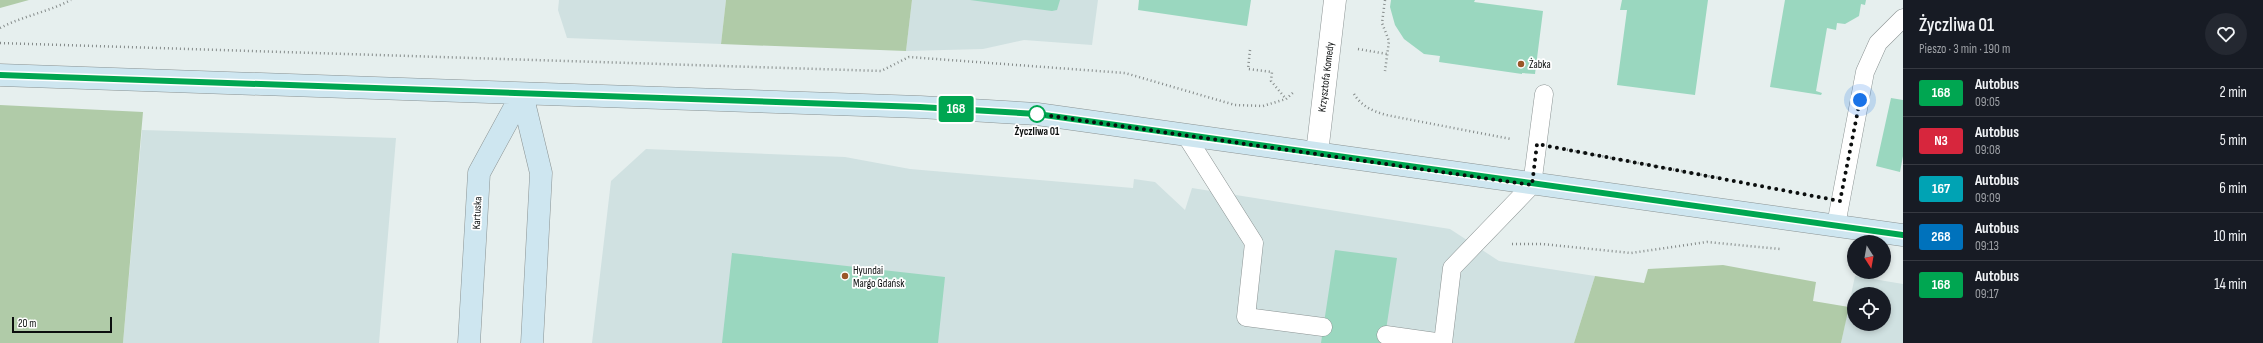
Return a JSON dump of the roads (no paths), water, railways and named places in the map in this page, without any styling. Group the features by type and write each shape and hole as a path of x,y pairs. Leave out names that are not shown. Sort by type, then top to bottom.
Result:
{"street":[{"name":"Krzysztofa Komedy","path":"1317,153 1335,0"},
{"path":"0,75 920,107 1029,113 1185,134 1532,185 1903,235"},
{"path":"522,94 541,173 532,343"},
{"name":"Kartuska","path":"469,343 479,173 522,94"}],"lane":[{"path":"1836,225 1865,72 1878,42 1903,18"},
{"path":"1386,335 1443,343 1452,268 1532,185 1544,94"},
{"path":"1185,134 1254,243 1246,317 1323,327"}],"place":[{"name":"Żabka","path":"1521,64"},
{"name":"Życzliwa 01","path":"1037,114"},
{"name":"Hyundai Margo Gdańsk","path":"845,276"}]}
